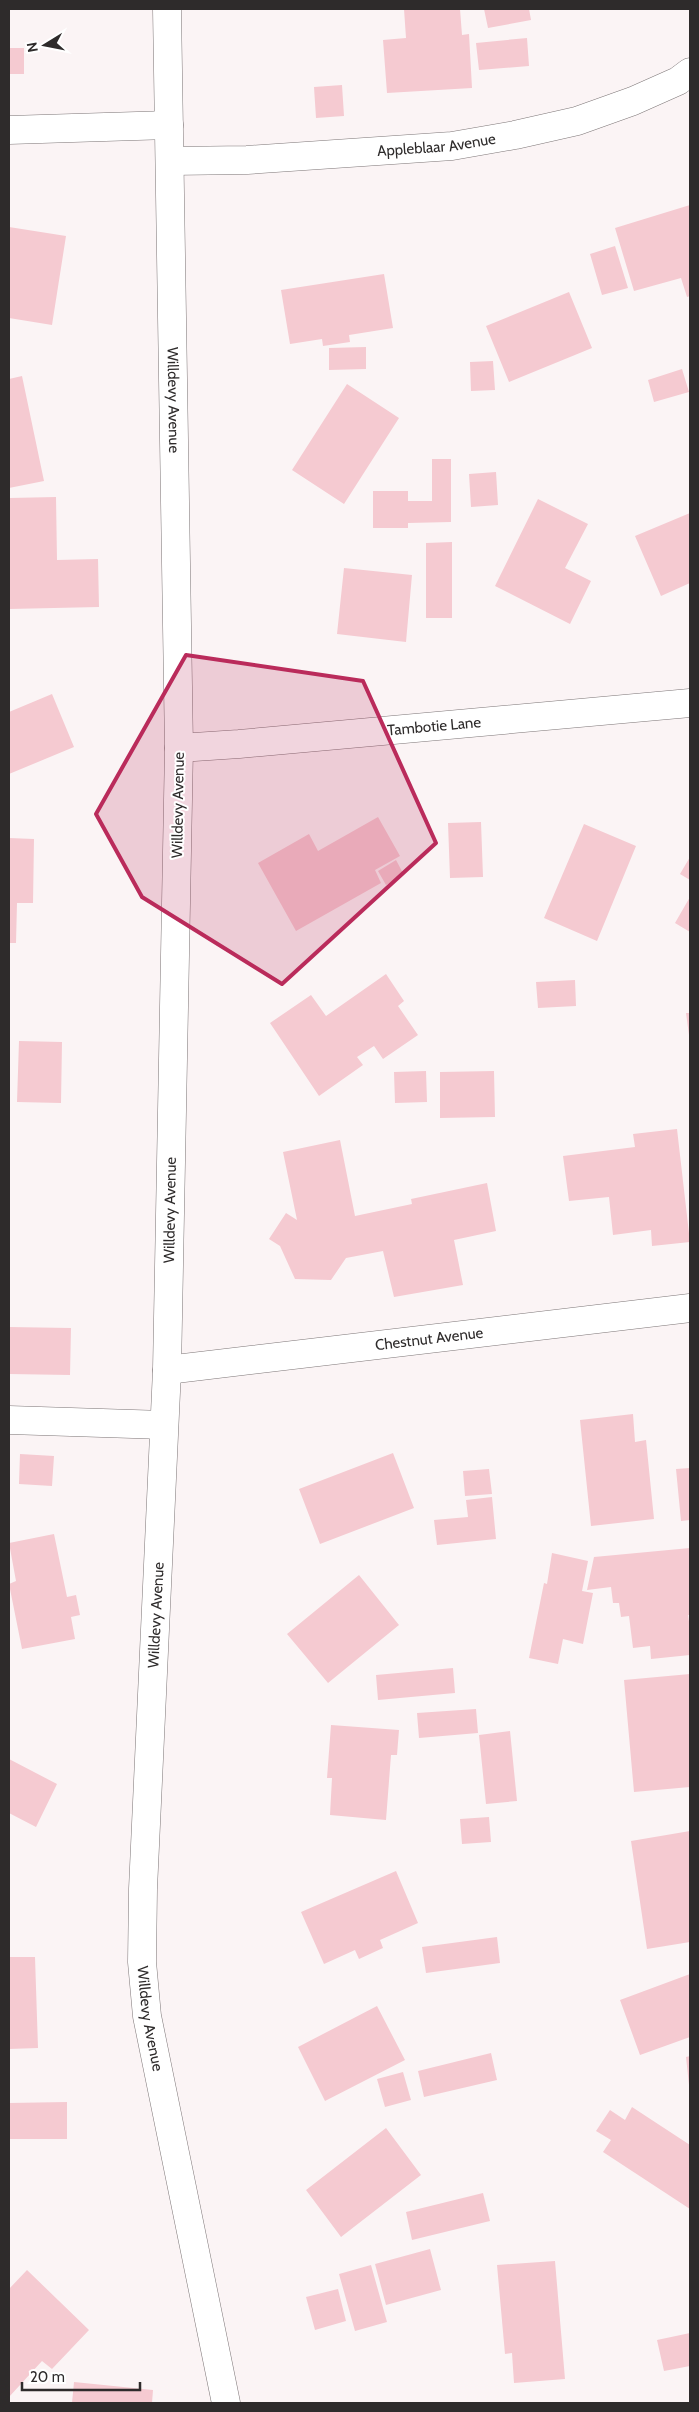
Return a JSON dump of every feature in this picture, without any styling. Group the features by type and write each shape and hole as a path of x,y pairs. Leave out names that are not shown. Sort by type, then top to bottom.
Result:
{"street":[{"name":"Willdevy Avenue","path":"167,9 171,161 179,748 166,1370 143,1890 142,1962 147,2016 155,2061 226,2403"},
{"name":"Appleblaar Avenue","path":"171,161 247,160 452,146 515,135 577,121 678,81 690,72"},
{"path":"9,130 169,125"},
{"name":"Tambotie Lane","path":"179,748 690,703"},
{"name":"Chestnut Avenue","path":"166,1370 690,1308"},
{"path":"9,1420 164,1425"}],"highlighted area":[{"path":"186,655 363,681 436,843 282,984 142,897 96,814"}],"building":[{"path":"404,9 460,9 462,35 469,34 472,88 387,93 383,40 406,38"},
{"path":"484,9 529,9 531,20 488,28"},
{"path":"527,38 529,66 479,70 476,43"},
{"path":"9,48 24,48 24,74 9,74"},
{"path":"342,85 344,116 316,118 314,87"},
{"path":"690,205 690,296 687,297 681,278 634,291 615,228"},
{"path":"9,227 66,236 52,325 9,318"},
{"path":"615,246 628,288 602,295 590,254"},
{"path":"384,274 393,328 349,335 350,342 323,346 322,339 290,344 281,290"},
{"path":"569,292 592,348 509,382 486,326"},
{"path":"366,347 366,369 329,370 329,348"},
{"path":"493,361 495,390 471,391 470,362"},
{"path":"682,369 689,392 654,402 648,380"},
{"path":"22,376 44,481 9,488 9,379"},
{"path":"347,384 399,418 344,504 292,470"},
{"path":"432,459 451,459 451,522 408,523 408,528 373,528 373,491 408,491 408,501 432,501"},
{"path":"496,472 498,505 471,507 469,474"},
{"path":"56,497 57,560 98,559 99,607 9,609 9,498"},
{"path":"538,499 588,524 565,568 591,581 570,624 495,586"},
{"path":"690,513 690,583 661,596 635,536"},
{"path":"452,542 452,618 426,618 426,543"},
{"path":"344,568 412,575 406,642 337,634"},
{"path":"52,694 74,747 9,774 9,712"},
{"path":"378,817 400,856 375,870 381,883 296,931 258,863 309,834 318,851"},
{"path":"481,822 483,877 450,878 448,823"},
{"path":"584,824 636,846 597,941 544,918"},
{"path":"9,838 34,839 33,903 17,903 16,943 9,943"},
{"path":"690,857 690,880 680,874"},
{"path":"396,860 404,875 386,885 378,871"},
{"path":"690,897 690,932 675,923"},
{"path":"386,974 404,1001 398,1006 418,1035 383,1059 374,1046 357,1057 363,1065 319,1096 270,1023 311,995 326,1016"},
{"path":"575,980 576,1006 538,1008 536,982"},
{"path":"686,1013 690,1013 690,1035 689,1035"},
{"path":"19,1041 62,1042 61,1103 17,1102"},
{"path":"426,1071 427,1102 395,1103 394,1072"},
{"path":"494,1071 495,1117 440,1118 440,1072"},
{"path":"677,1129 690,1242 652,1246 651,1230 613,1235 609,1197 569,1201 563,1156 635,1147 633,1134"},
{"path":"340,1140 355,1216 412,1204 411,1199 487,1183 496,1231 454,1240 463,1285 394,1297 383,1251 346,1258 331,1280 295,1279 280,1246 269,1239 286,1213 297,1220 283,1152"},
{"path":"9,1327 71,1328 70,1375 9,1374"},
{"path":"633,1414 635,1442 646,1440 654,1519 591,1526 580,1420"},
{"path":"393,1453 414,1508 320,1544 299,1489"},
{"path":"20,1454 54,1456 52,1486 19,1484"},
{"path":"690,1468 690,1520 681,1521 676,1469"},
{"path":"489,1469 492,1494 465,1496 463,1471"},
{"path":"492,1497 496,1539 437,1545 434,1520 468,1517 466,1500"},
{"path":"54,1534 67,1597 76,1595 80,1615 71,1617 75,1639 22,1649 9,1584 16,1581 9,1543"},
{"path":"690,1548 690,1615 688,1615 690,1655 651,1659 650,1646 633,1648 629,1616 621,1617 619,1603 613,1603 611,1587 587,1590 594,1557"},
{"path":"552,1553 588,1561 582,1591 593,1593 583,1644 563,1639 558,1664 529,1658 544,1583 547,1584"},
{"path":"359,1575 399,1625 328,1683 287,1634"},
{"path":"453,1668 455,1693 378,1700 376,1675"},
{"path":"690,1674 690,1787 634,1792 624,1680"},
{"path":"476,1709 478,1733 419,1738 417,1713"},
{"path":"331,1725 399,1730 397,1755 391,1755 386,1820 330,1815 332,1778 327,1778"},
{"path":"510,1731 517,1801 486,1804 479,1735"},
{"path":"9,1759 57,1784 36,1827 9,1813"},
{"path":"489,1817 491,1842 462,1844 460,1819"},
{"path":"690,1831 690,1942 647,1949 631,1841"},
{"path":"396,1871 418,1923 380,1940 383,1948 359,1959 355,1950 324,1964 301,1912"},
{"path":"497,1937 500,1963 426,1973 422,1947"},
{"path":"9,1957 35,1957 38,2048 9,2049"},
{"path":"690,1974 690,2037 640,2055 620,2000"},
{"path":"377,2006 405,2060 325,2101 298,2047"},
{"path":"491,2053 497,2080 424,2097 418,2071"},
{"path":"690,2056 690,2085 689,2085 686,2057"},
{"path":"403,2072 411,2100 385,2107 377,2079"},
{"path":"67,2102 67,2139 9,2139 9,2103"},
{"path":"632,2107 690,2145 690,2209 603,2152 611,2140 596,2131 610,2110 625,2120"},
{"path":"386,2128 421,2175 341,2237 306,2190"},
{"path":"483,2193 490,2221 412,2240 406,2212"},
{"path":"430,2249 441,2290 386,2305 375,2264"},
{"path":"555,2261 565,2379 514,2383 512,2353 505,2354 497,2265"},
{"path":"371,2265 387,2322 355,2331 339,2274"},
{"path":"27,2270 89,2330 52,2369 42,2361 9,2397 9,2289"},
{"path":"338,2289 346,2321 315,2330 306,2297"},
{"path":"690,2333 690,2366 664,2371 657,2340"},
{"path":"74,2382 153,2390 152,2403 72,2403"}]}
